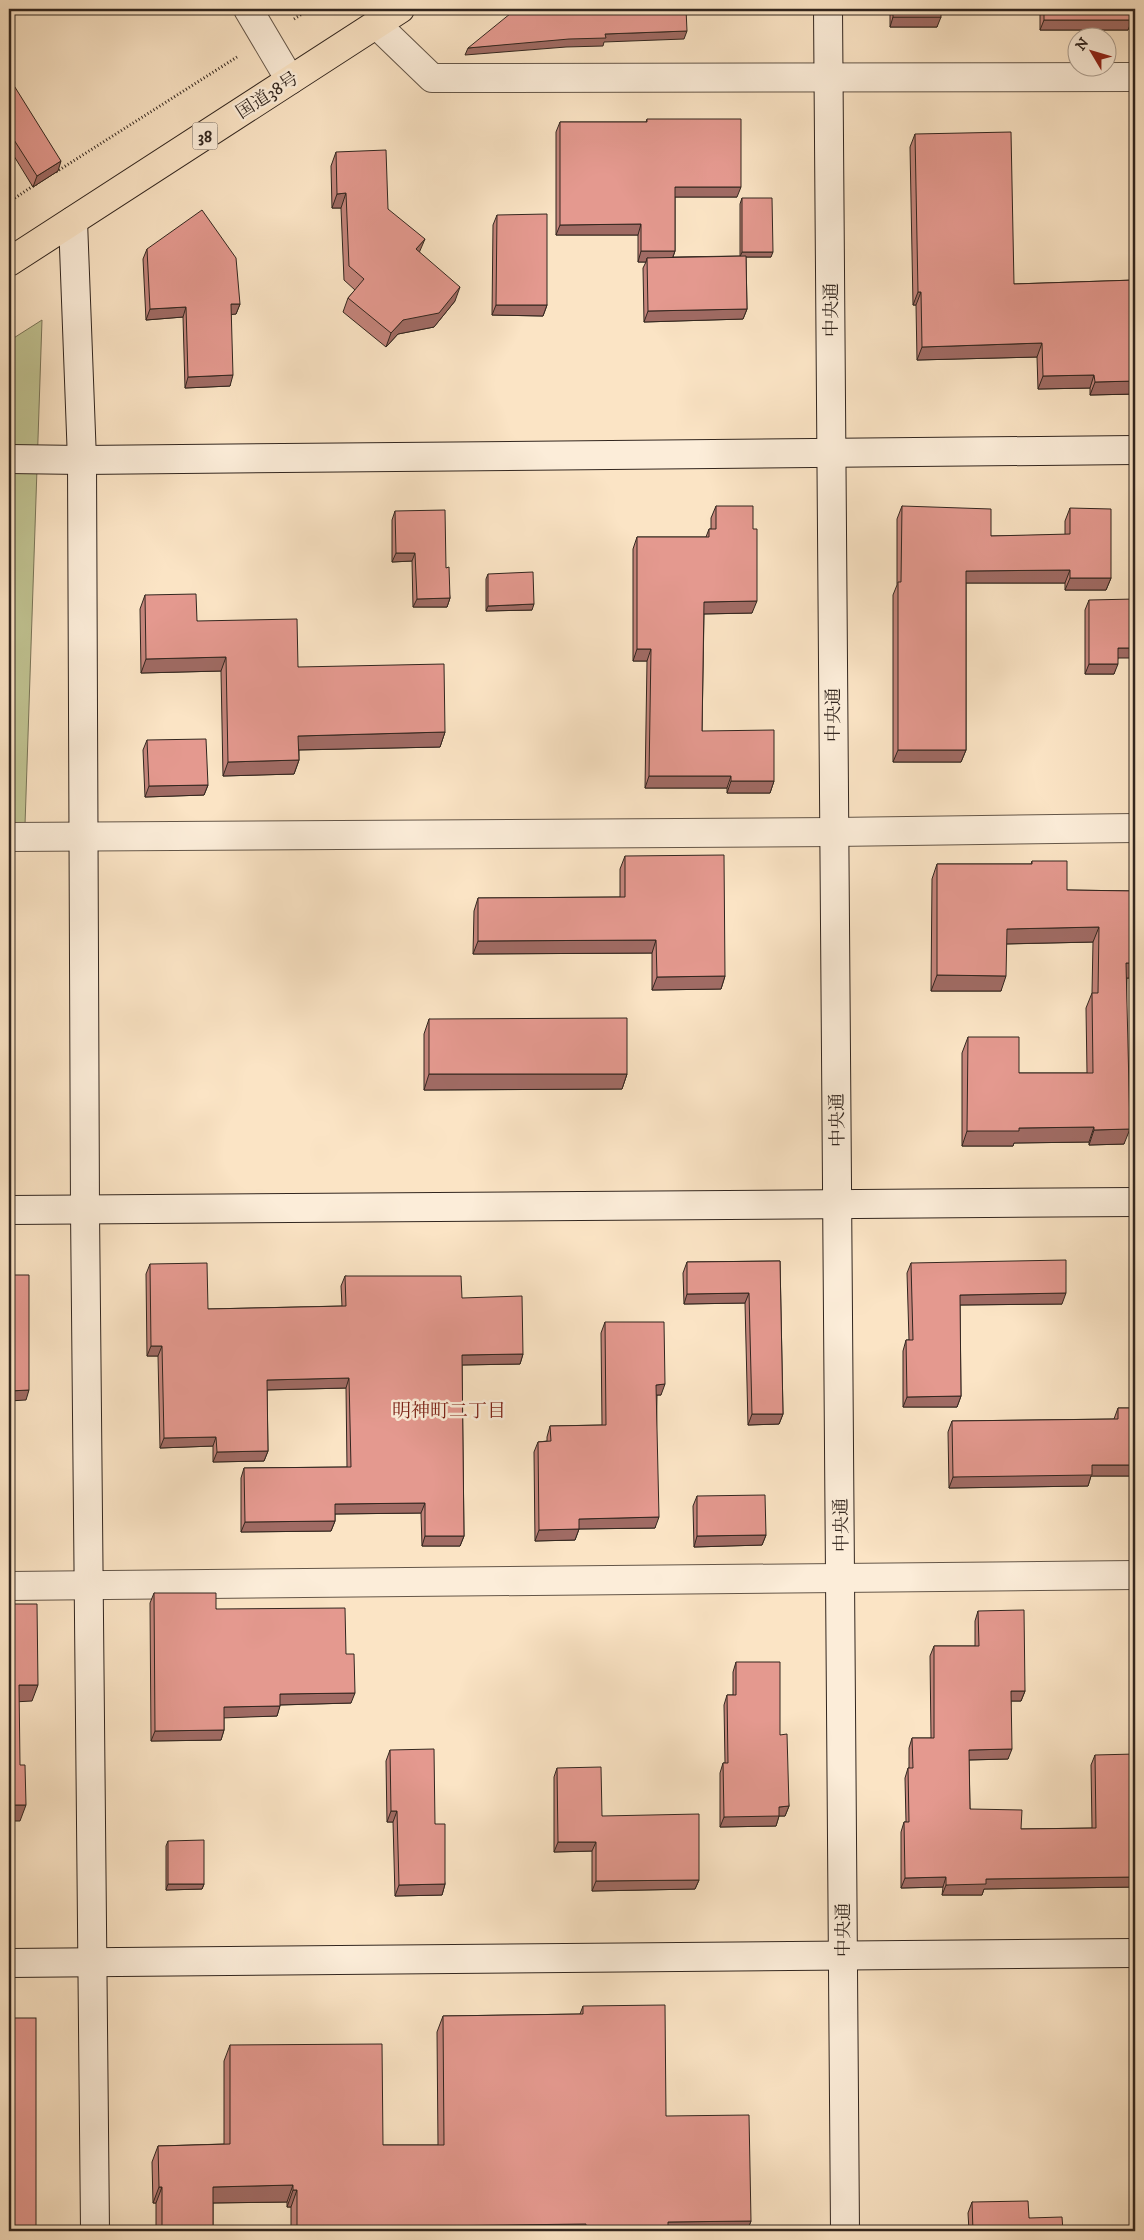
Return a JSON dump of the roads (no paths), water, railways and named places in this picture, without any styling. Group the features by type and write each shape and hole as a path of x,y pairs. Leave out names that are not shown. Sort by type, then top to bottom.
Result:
{"highway":[{"name":"国道38号","path":"9,262 400,9"}],"street":[{"path":"248,9 290,80"},
{"name":"中央通","path":"828,9 846,2231"},
{"path":"376,24 432,78 829,79 1135,77"},
{"path":"73,221 82,460 85,1210 95,2231"},
{"path":"9,459 82,460 1135,450"},
{"path":"9,837 85,838 1135,828"},
{"path":"9,1210 1135,1202"},
{"path":"9,1586 1135,1575"},
{"path":"9,1963 1135,1953"}],"district":[{"name":"明神町二丁目","path":"449,1410"}]}
